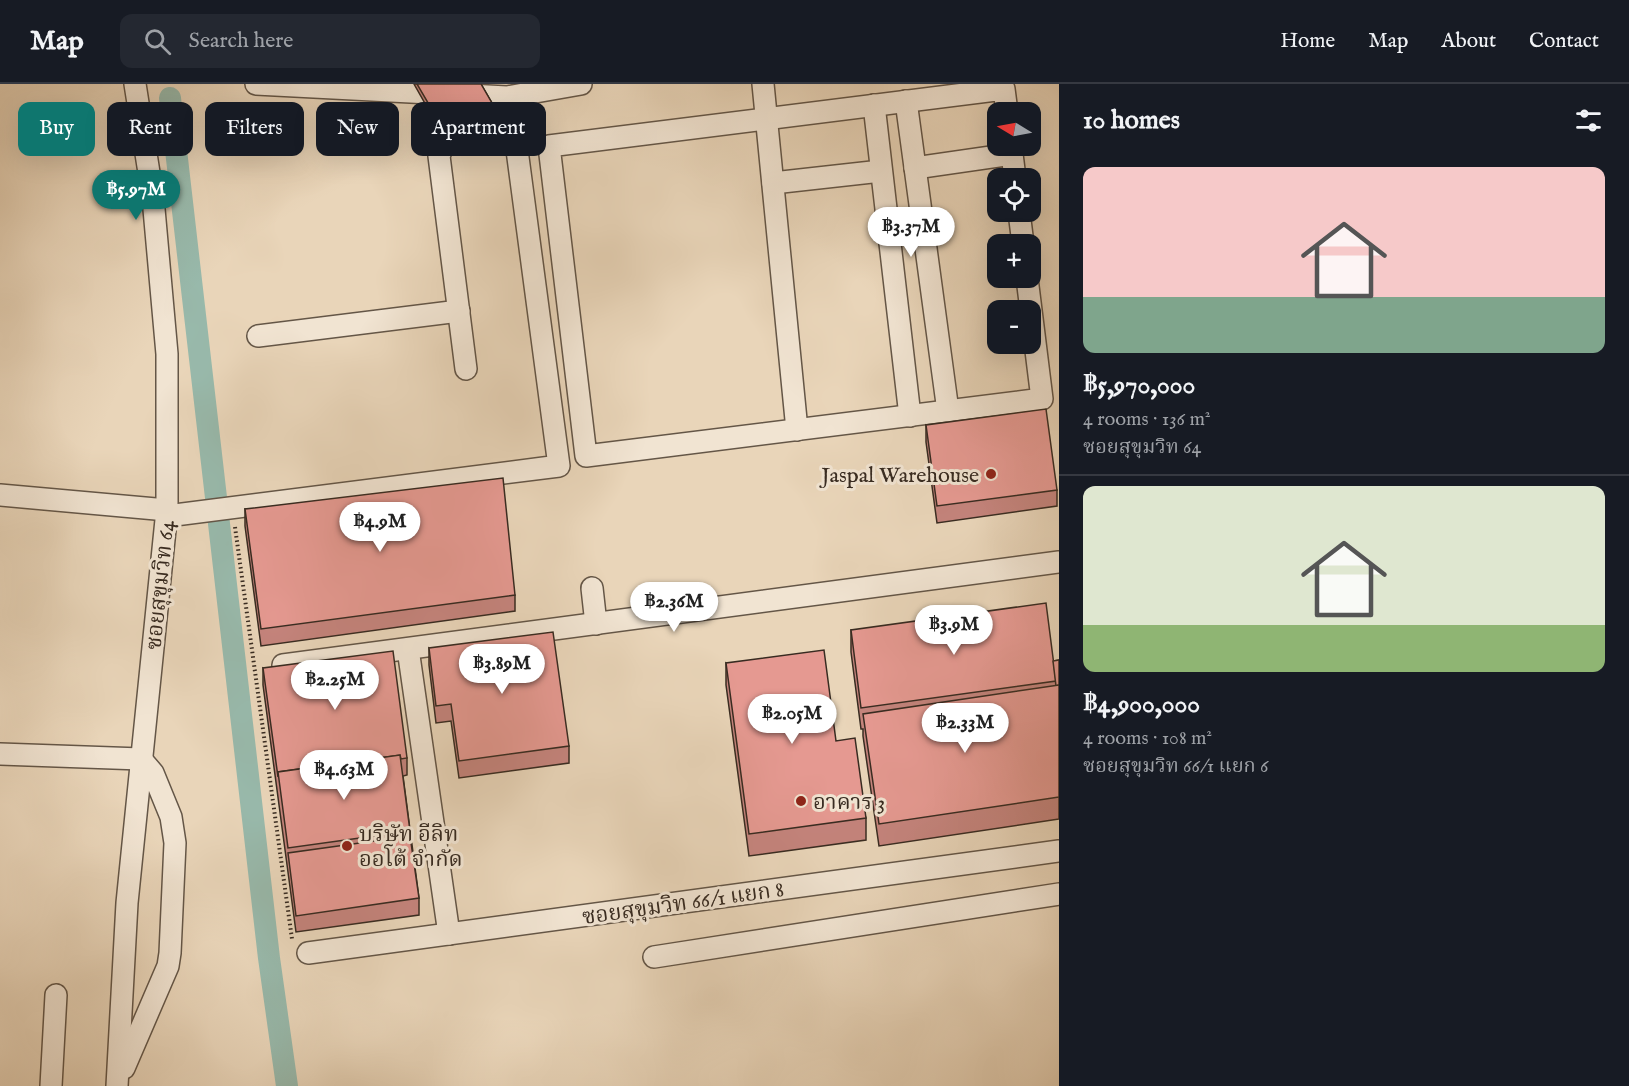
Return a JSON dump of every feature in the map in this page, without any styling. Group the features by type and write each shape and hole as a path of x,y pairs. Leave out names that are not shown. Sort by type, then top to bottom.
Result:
{"street":[{"name":"ซอยสุขุมวิท 64","path":"117,1086 125,926 167,513 167,354 153,198 135,84"},
{"path":"256,84 507,97 581,84"},
{"path":"763,84 797,430"},
{"path":"1006,102 1004,89 549,146 586,456 1042,399 1028,288"},
{"path":"906,101 948,411"},
{"path":"874,105 910,416"},
{"path":"0,495 167,513 192,513 559,466 517,150 514,140 506,135 451,141 443,146 439,156 466,369"},
{"path":"915,168 987,154"},
{"path":"773,183 881,171"},
{"path":"258,336 459,311"},
{"path":"283,665 1059,562"},
{"path":"592,588 596,624"},
{"path":"408,649 449,934"},
{"path":"0,754 141,759 153,772 171,817 175,843 168,966 117,1086"},
{"name":"ซอยสุขุมวิท 66/1 แยก 8","path":"308,953 1059,851"},
{"path":"654,957 1059,894"},
{"path":"51,1086 56,996"}],"path":[{"path":"230,509 294,955 308,953"}],"building":[{"path":"417,84 481,84 491,102 428,102"},
{"name":"Jaspal Warehouse","path":"1046,409 1057,490 937,506 926,425"},
{"path":"503,478 515,595 261,629 245,509"},
{"path":"1046,603 1056,681 861,708 851,630"},
{"path":"553,632 569,746 459,761 451,704 436,706 429,648"},
{"name":"อาคาร 3","path":"824,650 836,741 855,738 866,818 749,834 726,663"},
{"path":"393,651 407,758 401,759 400,755 278,772 278,777 263,668"},
{"path":"1059,660 1059,685 1056,686 1053,661"},
{"path":"1059,685 1059,797 879,824 863,714"},
{"path":"400,755 410,831 288,848 278,772"},
{"path":"410,836 419,898 296,916 288,853"}],"waterway":[{"path":"170,98 269,958 287,1086"}],"place":[{"name":"Jaspal Warehouse","path":"991,474"},
{"name":"อาคาร 3","path":"801,801"},
{"name":"บริษัท อีลิท ออโต้ จำกัด","path":"347,846"}]}
